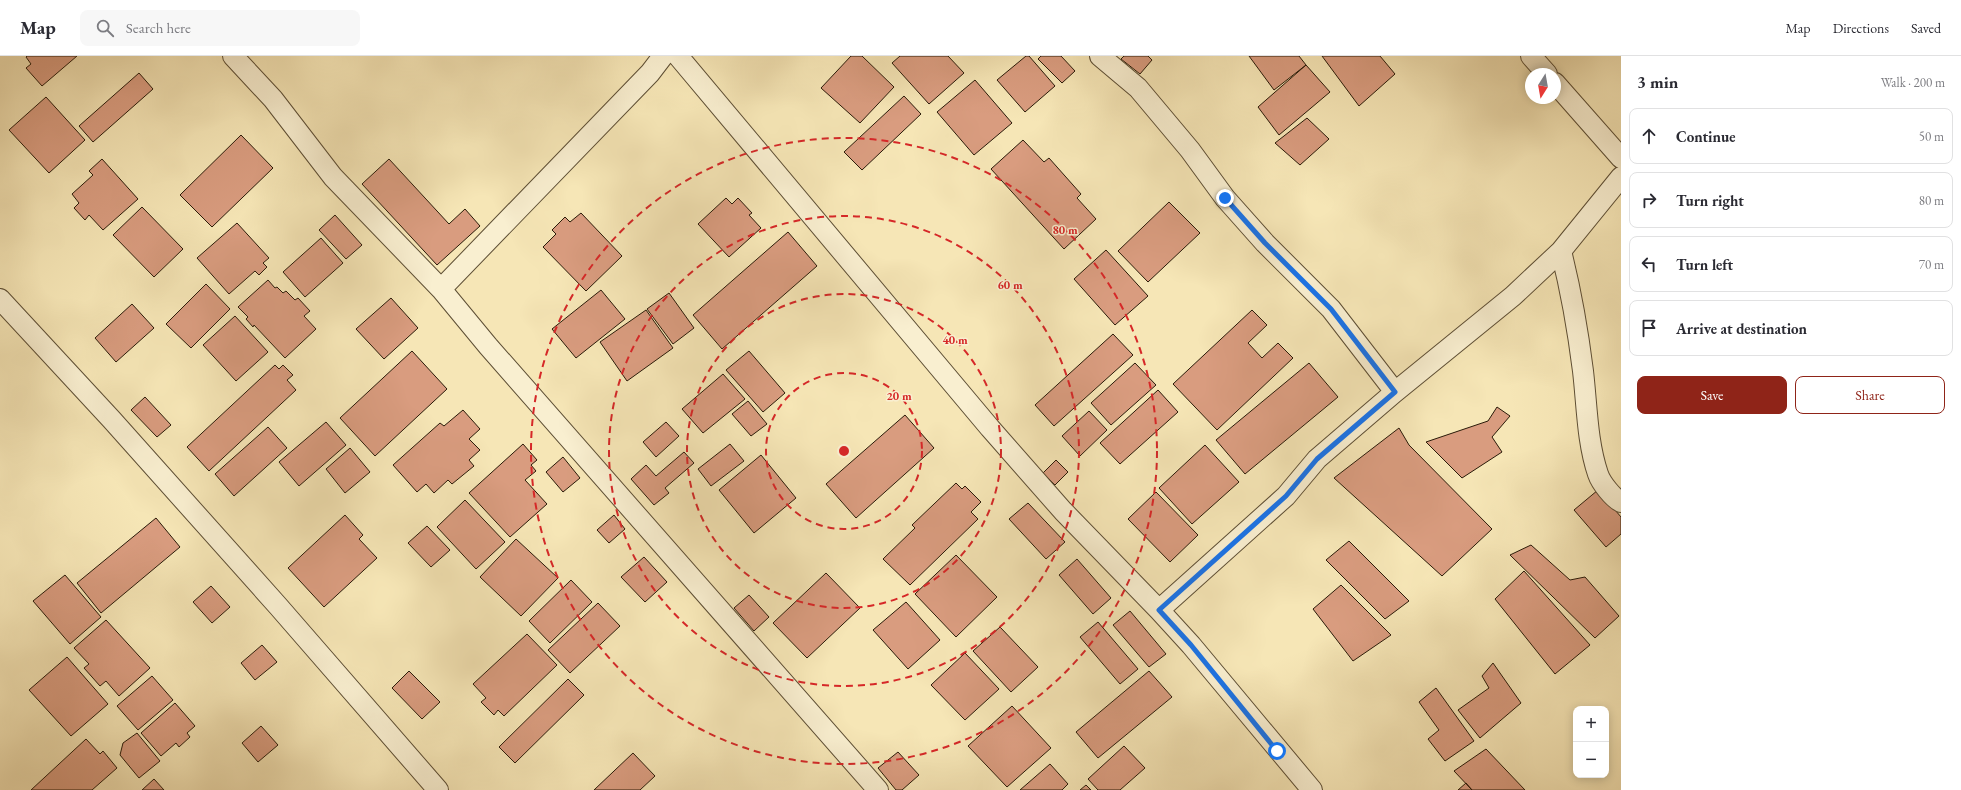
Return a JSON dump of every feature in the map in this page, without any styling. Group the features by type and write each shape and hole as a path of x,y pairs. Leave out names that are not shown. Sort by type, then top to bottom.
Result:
{"street":[{"path":"233,56 273,99 333,177 441,288 499,358 878,790"},
{"path":"441,288 650,73 664,56"},
{"path":"678,56 990,428 1063,511 1159,610 1312,790"},
{"path":"1100,56 1138,88 1190,150 1225,198 1265,243 1331,309 1395,392"},
{"path":"1531,56 1542,68"},
{"path":"1561,90 1621,158"},
{"path":"1159,610 1286,496 1317,459 1395,392 1513,296 1561,251 1621,177"},
{"path":"1561,251 1570,287 1582,362 1591,445 1598,476 1616,499 1621,502"},
{"path":"0,299 138,449 278,606 438,790"}],"building":[{"path":"77,56 42,86 26,68 31,64 26,57"},
{"path":"851,56 862,56 894,87 860,123 821,88"},
{"path":"900,56 948,56 964,73 929,104 892,63"},
{"path":"1026,56 1029,56 1055,86 1025,112 997,80"},
{"path":"1041,56 1061,56 1075,71 1062,83 1038,59"},
{"path":"1124,56 1148,56 1152,60 1140,74 1121,59"},
{"path":"1249,56 1299,56 1306,65 1274,90"},
{"path":"1322,56 1380,56 1395,74 1359,106"},
{"path":"1306,65 1330,92 1279,135 1258,107"},
{"path":"139,73 153,89 93,142 79,126"},
{"path":"975,80 1012,123 974,155 937,112"},
{"path":"904,96 921,114 862,170 844,152"},
{"path":"46,97 85,140 49,173 9,130"},
{"path":"1307,118 1329,139 1300,165 1275,143"},
{"path":"241,135 273,168 212,227 180,195"},
{"path":"1023,140 1044,162 1049,158 1081,194 1077,198 1096,219 1064,249 991,169"},
{"path":"102,159 138,199 103,230 89,215 85,220 74,208 79,203 72,194 93,175 89,171"},
{"path":"389,159 449,224 465,209 480,226 437,265 362,184"},
{"path":"726,198 732,204 738,198 752,213 749,215 761,228 729,257 698,224"},
{"path":"1169,202 1200,233 1148,282 1118,251"},
{"path":"142,207 183,249 154,277 113,235"},
{"path":"581,213 622,256 586,291 543,247 556,234 552,230 565,217 570,222"},
{"path":"335,215 362,245 346,259 319,230"},
{"path":"237,223 269,258 263,263 267,267 259,275 255,271 229,294 197,258"},
{"path":"788,232 817,266 722,349 693,315"},
{"path":"321,238 343,263 305,297 283,272"},
{"path":"1106,250 1148,296 1115,325 1074,279"},
{"path":"268,280 275,288 277,287 283,293 286,291 295,300 298,298 310,311 304,316 316,329 285,358 254,325 253,327 246,319 248,317 238,307"},
{"path":"206,284 230,309 191,348 166,324"},
{"path":"601,290 625,319 576,358 552,329"},
{"path":"669,293 694,328 673,344 647,309"},
{"path":"391,298 418,328 384,359 356,329"},
{"path":"132,304 154,328 116,362 95,338"},
{"path":"646,310 673,348 627,381 600,342"},
{"path":"1252,310 1267,325 1248,343 1262,358 1278,343 1293,358 1217,430 1173,384"},
{"path":"235,316 268,352 236,381 203,345"},
{"path":"1113,334 1133,355 1054,426 1035,405"},
{"path":"412,351 447,389 375,456 340,418"},
{"path":"749,351 785,393 763,412 726,370"},
{"path":"1135,363 1156,385 1111,425 1091,403"},
{"path":"1309,363 1338,397 1245,474 1216,440"},
{"path":"275,365 279,369 283,365 293,375 287,380 296,390 209,471 187,447"},
{"path":"723,374 745,399 703,433 682,409"},
{"path":"1158,390 1178,412 1120,464 1100,443"},
{"path":"145,397 171,425 157,437 131,410"},
{"path":"748,401 767,424 751,436 732,414"},
{"path":"1497,407 1510,416 1492,437 1502,452 1462,478 1426,442 1488,421"},
{"path":"463,410 480,429 469,439 480,450 469,460 474,466 452,484 448,480 434,493 426,484 417,492 393,465 440,423 444,426"},
{"path":"1089,411 1107,430 1080,456 1062,436"},
{"path":"905,415 934,448 856,518 826,484"},
{"path":"326,422 346,445 299,486 279,462"},
{"path":"666,422 679,436 656,457 643,442"},
{"path":"268,427 287,448 234,496 215,474"},
{"path":"1399,428 1409,445 1492,529 1442,576 1334,478"},
{"path":"523,444 537,460 531,465 536,471 525,480 547,504 510,537 469,493"},
{"path":"730,444 744,461 711,486 698,469"},
{"path":"1205,445 1239,482 1192,524 1159,488"},
{"path":"350,448 370,472 345,493 326,469"},
{"path":"684,452 694,463 665,488 669,493 654,505 631,479 646,465 656,476"},
{"path":"761,455 796,498 754,533 719,490"},
{"path":"563,457 580,478 563,492 546,472"},
{"path":"1056,460 1068,472 1055,485 1043,473"},
{"path":"956,483 962,489 965,486 981,502 971,512 978,519 910,585 883,559 915,528 912,525"},
{"path":"1598,490 1621,517 1621,534 1606,547 1574,510"},
{"path":"1156,492 1198,535 1170,562 1128,519"},
{"path":"465,500 505,542 476,569 437,527"},
{"path":"1028,503 1065,542 1046,559 1009,519"},
{"path":"345,515 363,535 359,539 377,558 324,607 288,568"},
{"path":"614,515 625,529 609,543 597,530"},
{"path":"156,518 180,547 101,613 77,583"},
{"path":"427,526 450,550 431,567 408,543"},
{"path":"516,539 558,578 521,616 480,577"},
{"path":"1349,541 1409,601 1385,619 1326,560"},
{"path":"1531,545 1570,580 1585,577 1619,616 1595,638 1510,555"},
{"path":"956,555 997,597 956,637 915,594"},
{"path":"644,557 667,582 645,602 621,577"},
{"path":"1077,559 1111,598 1093,614 1059,575"},
{"path":"1524,571 1590,645 1555,674 1495,599"},
{"path":"826,573 860,608 807,658 773,623"},
{"path":"65,575 101,617 70,644 33,601"},
{"path":"571,580 592,602 550,643 529,621"},
{"path":"1341,585 1391,635 1353,661 1313,609"},
{"path":"211,586 230,607 212,623 193,602"},
{"path":"749,595 769,617 754,631 734,608"},
{"path":"906,602 940,640 908,669 873,630"},
{"path":"598,603 620,626 570,673 548,650"},
{"path":"1130,611 1166,654 1149,667 1113,625"},
{"path":"106,620 150,668 119,696 106,681 100,686 84,668 89,664 74,648"},
{"path":"1098,622 1138,669 1120,684 1080,637"},
{"path":"1000,627 1038,667 1011,692 973,651"},
{"path":"527,634 557,665 504,716 498,710 494,715 481,702 486,698 473,684"},
{"path":"262,645 277,662 255,680 241,663"},
{"path":"965,653 999,689 965,720 931,685"},
{"path":"67,657 108,704 71,736 29,690"},
{"path":"1493,663 1521,703 1480,738 1458,710 1489,688 1482,676"},
{"path":"409,671 440,702 422,719 392,688"},
{"path":"1149,671 1172,697 1098,758 1076,732"},
{"path":"152,676 173,700 138,730 117,706"},
{"path":"568,679 584,695 515,763 499,747"},
{"path":"1436,688 1474,741 1445,761 1428,739 1439,730 1419,702"},
{"path":"175,703 195,726 187,733 190,737 179,747 176,743 161,756 141,733"},
{"path":"1012,706 1051,748 1007,787 968,746"},
{"path":"261,726 278,745 258,762 242,743"},
{"path":"137,733 160,761 139,778 120,755 123,743"},
{"path":"86,739 100,754 103,751 117,768 92,790 31,790"},
{"path":"1124,746 1145,768 1120,790 1098,790 1088,779"},
{"path":"1486,749 1525,790 1472,790 1454,771"},
{"path":"898,752 919,775 902,790 896,790 878,768"},
{"path":"633,753 655,776 640,790 594,790"},
{"path":"1050,764 1068,784 1062,790 1020,790"},
{"path":"154,779 164,790 142,790"},
{"path":"1466,783 1472,790 1458,790"},
{"path":"1086,785 1091,790 1080,790"}],"route":[{"path":"1225,198 1265,243 1331,309 1395,392 1317,459 1286,496 1159,610 1191,645 1277,751"}]}
